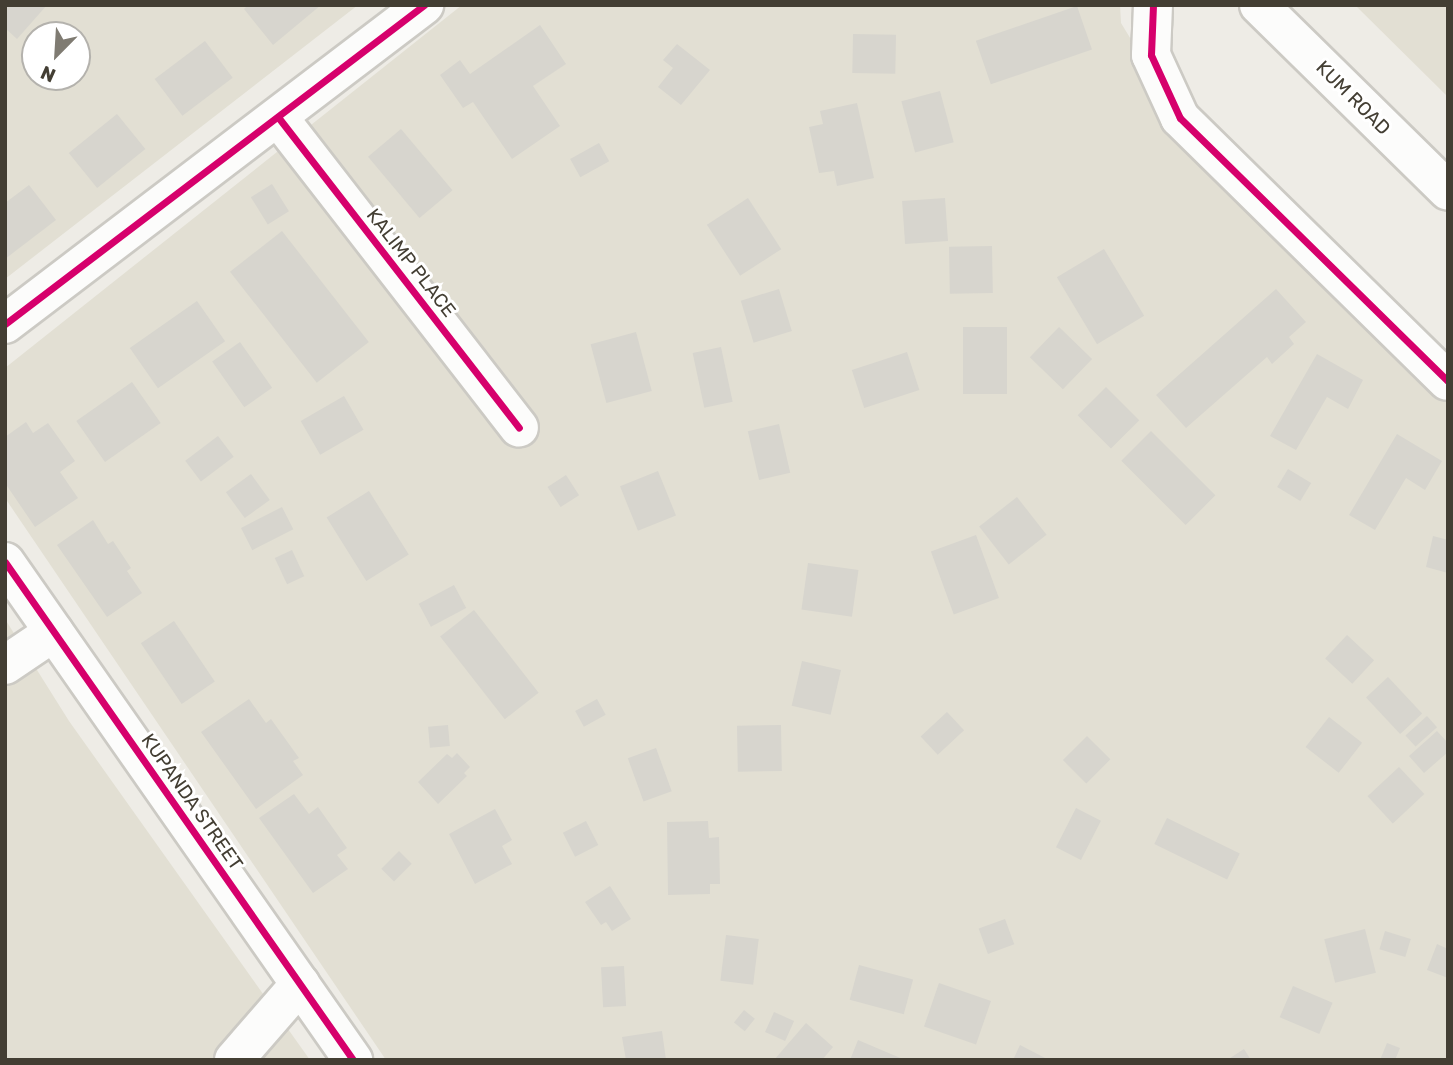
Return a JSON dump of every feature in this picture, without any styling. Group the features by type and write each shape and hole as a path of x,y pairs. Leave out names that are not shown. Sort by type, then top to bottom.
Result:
{"street":[{"path":"5,324 424,5"},
{"path":"1153,5 1151,55 1180,118 1448,381"},
{"name":"KUM ROAD","path":"1259,5 1448,191"},
{"name":"KALIMP PLACE","path":"278,117 519,428"},
{"name":"KUPANDA STREET","path":"5,562 354,1060"},
{"path":"5,665 54,632"},
{"path":"234,1060 300,984"}],"shaded area":[{"path":"5,5 358,5 5,279"},
{"path":"462,5 1120,5 1121,23 1180,120 1448,392 1448,1060 386,1060 5,498 5,368"},
{"path":"1355,5 1448,5 1448,97"},
{"path":"5,619 69,721 310,1060 5,1060"}],"building":[{"path":"5,5 47,5 33,21 21,21 21,34 17,39 5,28"},
{"path":"248,5 321,5 273,45 244,9"},
{"path":"1077,6 1092,49 991,84 976,41"},
{"path":"540,25 566,64 533,86 560,126 512,159 473,102 463,108 440,75 460,60 470,74"},
{"path":"853,34 896,35 895,74 852,73"},
{"path":"205,41 233,78 182,116 155,79"},
{"path":"677,44 710,70 681,105 658,87 673,68 663,60"},
{"path":"940,91 954,142 915,153 901,101"},
{"path":"857,103 874,178 837,186 834,171 819,173 809,127 823,124 820,111"},
{"path":"117,114 145,149 97,188 69,153"},
{"path":"401,129 452,190 419,218 368,157"},
{"path":"599,143 609,161 580,177 570,159"},
{"path":"272,184 289,211 268,224 251,197"},
{"path":"29,185 56,220 5,259 5,203"},
{"path":"748,198 781,249 740,276 707,225"},
{"path":"945,198 948,241 905,244 902,201"},
{"path":"282,231 369,342 317,383 230,272"},
{"path":"992,246 993,293 950,294 949,247"},
{"path":"1104,249 1144,316 1097,344 1057,277"},
{"path":"779,289 792,331 754,343 741,301"},
{"path":"1276,289 1306,322 1289,337 1294,344 1272,364 1267,357 1186,428 1156,395"},
{"path":"197,301 225,341 158,388 130,348"},
{"path":"963,327 1007,327 1007,394 963,394"},
{"path":"1059,327 1092,359 1063,389 1030,357"},
{"path":"636,332 652,391 606,403 591,344"},
{"path":"240,342 272,388 244,407 212,362"},
{"path":"721,347 733,402 704,408 693,353"},
{"path":"907,352 919,390 864,408 852,370"},
{"path":"1317,354 1363,380 1348,409 1327,397 1296,450 1270,436"},
{"path":"132,382 161,423 105,462 76,421"},
{"path":"1106,387 1139,420 1111,449 1078,415"},
{"path":"344,396 364,430 320,455 301,421"},
{"path":"26,422 33,433 48,423 75,461 60,472 78,498 35,527 5,483 5,437"},
{"path":"779,424 790,473 759,480 748,431"},
{"path":"1151,431 1215,495 1186,525 1121,461"},
{"path":"1397,434 1442,461 1425,490 1406,478 1375,530 1349,515"},
{"path":"218,436 234,457 201,481 185,461"},
{"path":"1288,469 1311,483 1300,501 1277,487"},
{"path":"658,471 676,516 638,531 620,486"},
{"path":"251,474 270,500 245,518 226,492"},
{"path":"566,475 579,495 561,507 548,487"},
{"path":"369,491 409,555 366,581 327,517"},
{"path":"1017,497 1047,535 1009,564 979,527"},
{"path":"282,507 293,529 252,550 241,528"},
{"path":"93,520 108,544 113,541 131,568 127,571 142,593 107,617 57,545"},
{"path":"976,535 999,598 954,614 931,551"},
{"path":"1433,536 1448,540 1448,573 1426,567"},
{"path":"292,550 304,576 287,584 275,558"},
{"path":"808,563 859,570 852,617 801,610"},
{"path":"454,585 466,608 431,627 419,604"},
{"path":"474,610 539,693 505,719 440,636"},
{"path":"174,621 215,682 182,704 141,643"},
{"path":"1347,635 1374,660 1352,684 1325,658"},
{"path":"802,661 841,670 831,715 792,706"},
{"path":"1388,677 1422,714 1400,734 1366,697"},
{"path":"249,699 266,723 271,719 299,758 293,761 303,775 256,809 201,732"},
{"path":"597,699 606,715 584,727 575,711"},
{"path":"947,712 964,730 938,755 921,737"},
{"path":"1427,716 1437,727 1415,747 1405,735"},
{"path":"1329,717 1362,743 1339,773 1306,747"},
{"path":"448,725 450,746 430,748 428,727"},
{"path":"781,725 782,771 738,772 737,726"},
{"path":"1437,731 1448,743 1448,752 1424,773 1409,756"},
{"path":"1087,736 1110,759 1086,783 1063,760"},
{"path":"656,748 672,791 644,801 628,758"},
{"path":"457,753 470,767 464,773 467,776 438,804 418,782 447,754 452,758"},
{"path":"1399,767 1424,794 1393,823 1368,796"},
{"path":"294,794 309,814 318,807 347,848 337,855 348,869 313,893 259,818"},
{"path":"1076,808 1101,821 1081,860 1056,847"},
{"path":"495,809 512,840 502,846 512,864 475,884 449,834"},
{"path":"1167,818 1240,854 1227,880 1154,844"},
{"path":"586,821 598,845 575,857 563,833"},
{"path":"708,821 709,838 719,837 720,884 710,884 710,894 668,895 667,822"},
{"path":"399,851 412,864 394,881 381,869"},
{"path":"610,886 631,919 612,931 606,922 601,925 585,902"},
{"path":"1005,919 1014,944 988,954 979,929"},
{"path":"1365,929 1376,973 1335,983 1324,939"},
{"path":"1385,931 1411,939 1405,957 1379,949"},
{"path":"726,935 759,939 753,985 720,981"},
{"path":"1437,944 1448,949 1448,978 1427,970"},
{"path":"859,965 913,979 904,1014 850,1000"},
{"path":"624,966 626,1006 603,1007 601,967"},
{"path":"939,983 991,1001 976,1044 924,1026"},
{"path":"1293,986 1333,1003 1319,1034 1280,1017"},
{"path":"744,1010 755,1019 745,1031 734,1022"},
{"path":"774,1012 794,1021 785,1041 765,1032"},
{"path":"806,1023 833,1047 822,1060 774,1060"},
{"path":"662,1031 666,1060 626,1060 622,1037"},
{"path":"858,1040 905,1060 850,1060"},
{"path":"1387,1043 1400,1048 1395,1060 1380,1060"},
{"path":"1020,1045 1049,1060 1013,1060"},
{"path":"1244,1049 1251,1060 1227,1060"}],"cycle path":[{"path":"5,324 424,5"},
{"path":"1153,5 1151,55 1180,118 1448,381"},
{"path":"278,117 519,428"},
{"path":"5,562 353,1060"}]}
